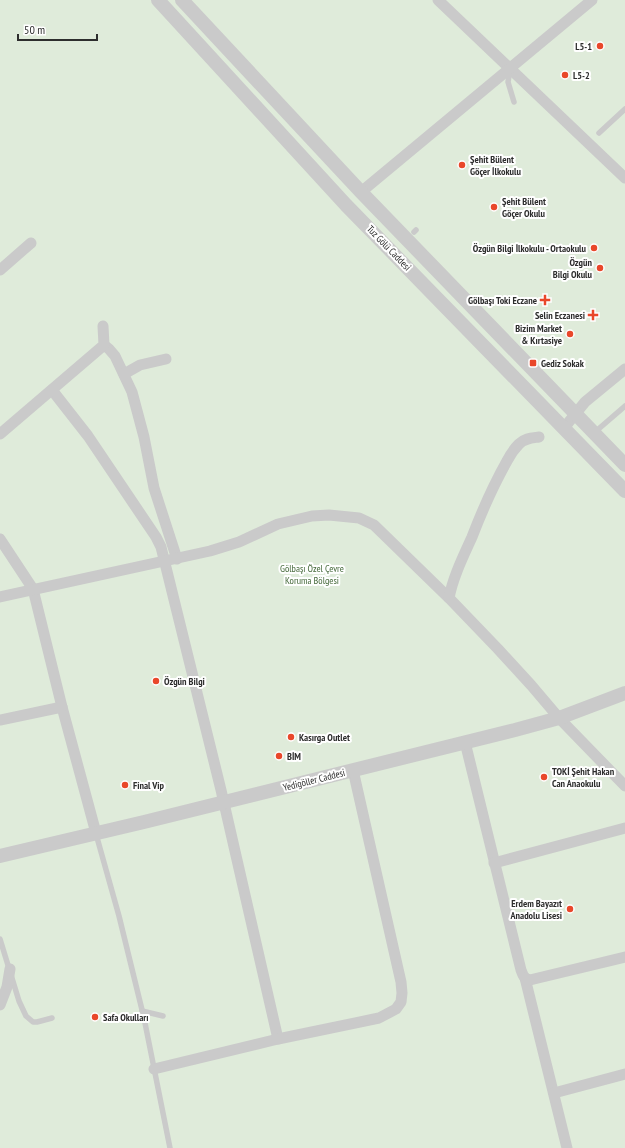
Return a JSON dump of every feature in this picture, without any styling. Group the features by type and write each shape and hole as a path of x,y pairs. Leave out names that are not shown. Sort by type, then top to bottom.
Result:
{"street":[{"name":"Tuz Gölü Caddesi","path":"158,0 346,205 625,491"},
{"name":"Tuz Gölü Caddesi","path":"182,0 361,192 625,465"},
{"path":"438,0 625,178"},
{"path":"361,192 592,0"},
{"path":"0,270 31,242"},
{"path":"103,326 104,345 115,356 132,392 144,437 154,488 176,559"},
{"path":"0,434 104,345"},
{"path":"124,374 140,365 166,359"},
{"path":"564,428 585,402 625,369"},
{"path":"52,390 86,434 156,537 161,547 224,802 278,1039"},
{"path":"449,598 451,587 487,501 512,452 520,443 529,438 539,437"},
{"path":"0,597 210,551 239,542 278,524 292,520 329,515 360,518 374,525 449,598 532,685 559,718 625,786"},
{"path":"0,538 33,589 96,833"},
{"name":"Yedigöller Caddesi","path":"0,856 224,802 559,718 625,693"},
{"path":"0,720 62,706"},
{"path":"466,742 494,863 521,970 525,978 567,1148"},
{"path":"154,1069 278,1039 378,1018 396,1009 401,1002 401,982 353,770"},
{"path":"494,863 625,828"},
{"path":"525,978 530,980 625,957"},
{"path":"0,1005 7,987 10,969"},
{"path":"554,1093 625,1074"}],"lane":[{"path":"510,68 508,82 514,102"},
{"path":"599,133 625,109"},
{"path":"594,433 625,406"},
{"path":"96,833 119,916 142,1011 170,1148"},
{"path":"0,939 19,1001 28,1018 34,1022 52,1018"},
{"path":"142,1011 163,1016"}],"green space":[{"name":"Gölbaşı Özel Çevre Koruma Bölgesi","path":"0,0 625,0 625,1148 0,1148"}],"place":[{"name":"L5-1","path":"600,46"},
{"name":"L5-2","path":"565,75"},
{"name":"Şehit Bülent Göçer İlkokulu","path":"462,165"},
{"name":"Şehit Bülent Göçer Okulu","path":"494,207"},
{"name":"Özgün Bilgi İlkokulu - Ortaokulu","path":"594,248"},
{"name":"Özgün Bilgi Okulu","path":"600,268"},
{"name":"Gölbaşı Toki Eczane","path":"545,300"},
{"name":"Selin Eczanesi","path":"593,315"},
{"name":"Bizim Market & Kırtasiye","path":"570,334"},
{"name":"Gediz Sokak","path":"533,363"},
{"name":"Özgün Bilgi","path":"156,681"},
{"name":"Kasırga Outlet","path":"291,737"},
{"name":"BİM","path":"279,756"},
{"name":"TOKİ Şehit Hakan Can Anaokulu","path":"544,777"},
{"name":"Final Vip","path":"125,785"},
{"name":"Erdem Bayazıt Anadolu Lisesi","path":"570,909"},
{"name":"Safa Okulları","path":"95,1017"}]}
